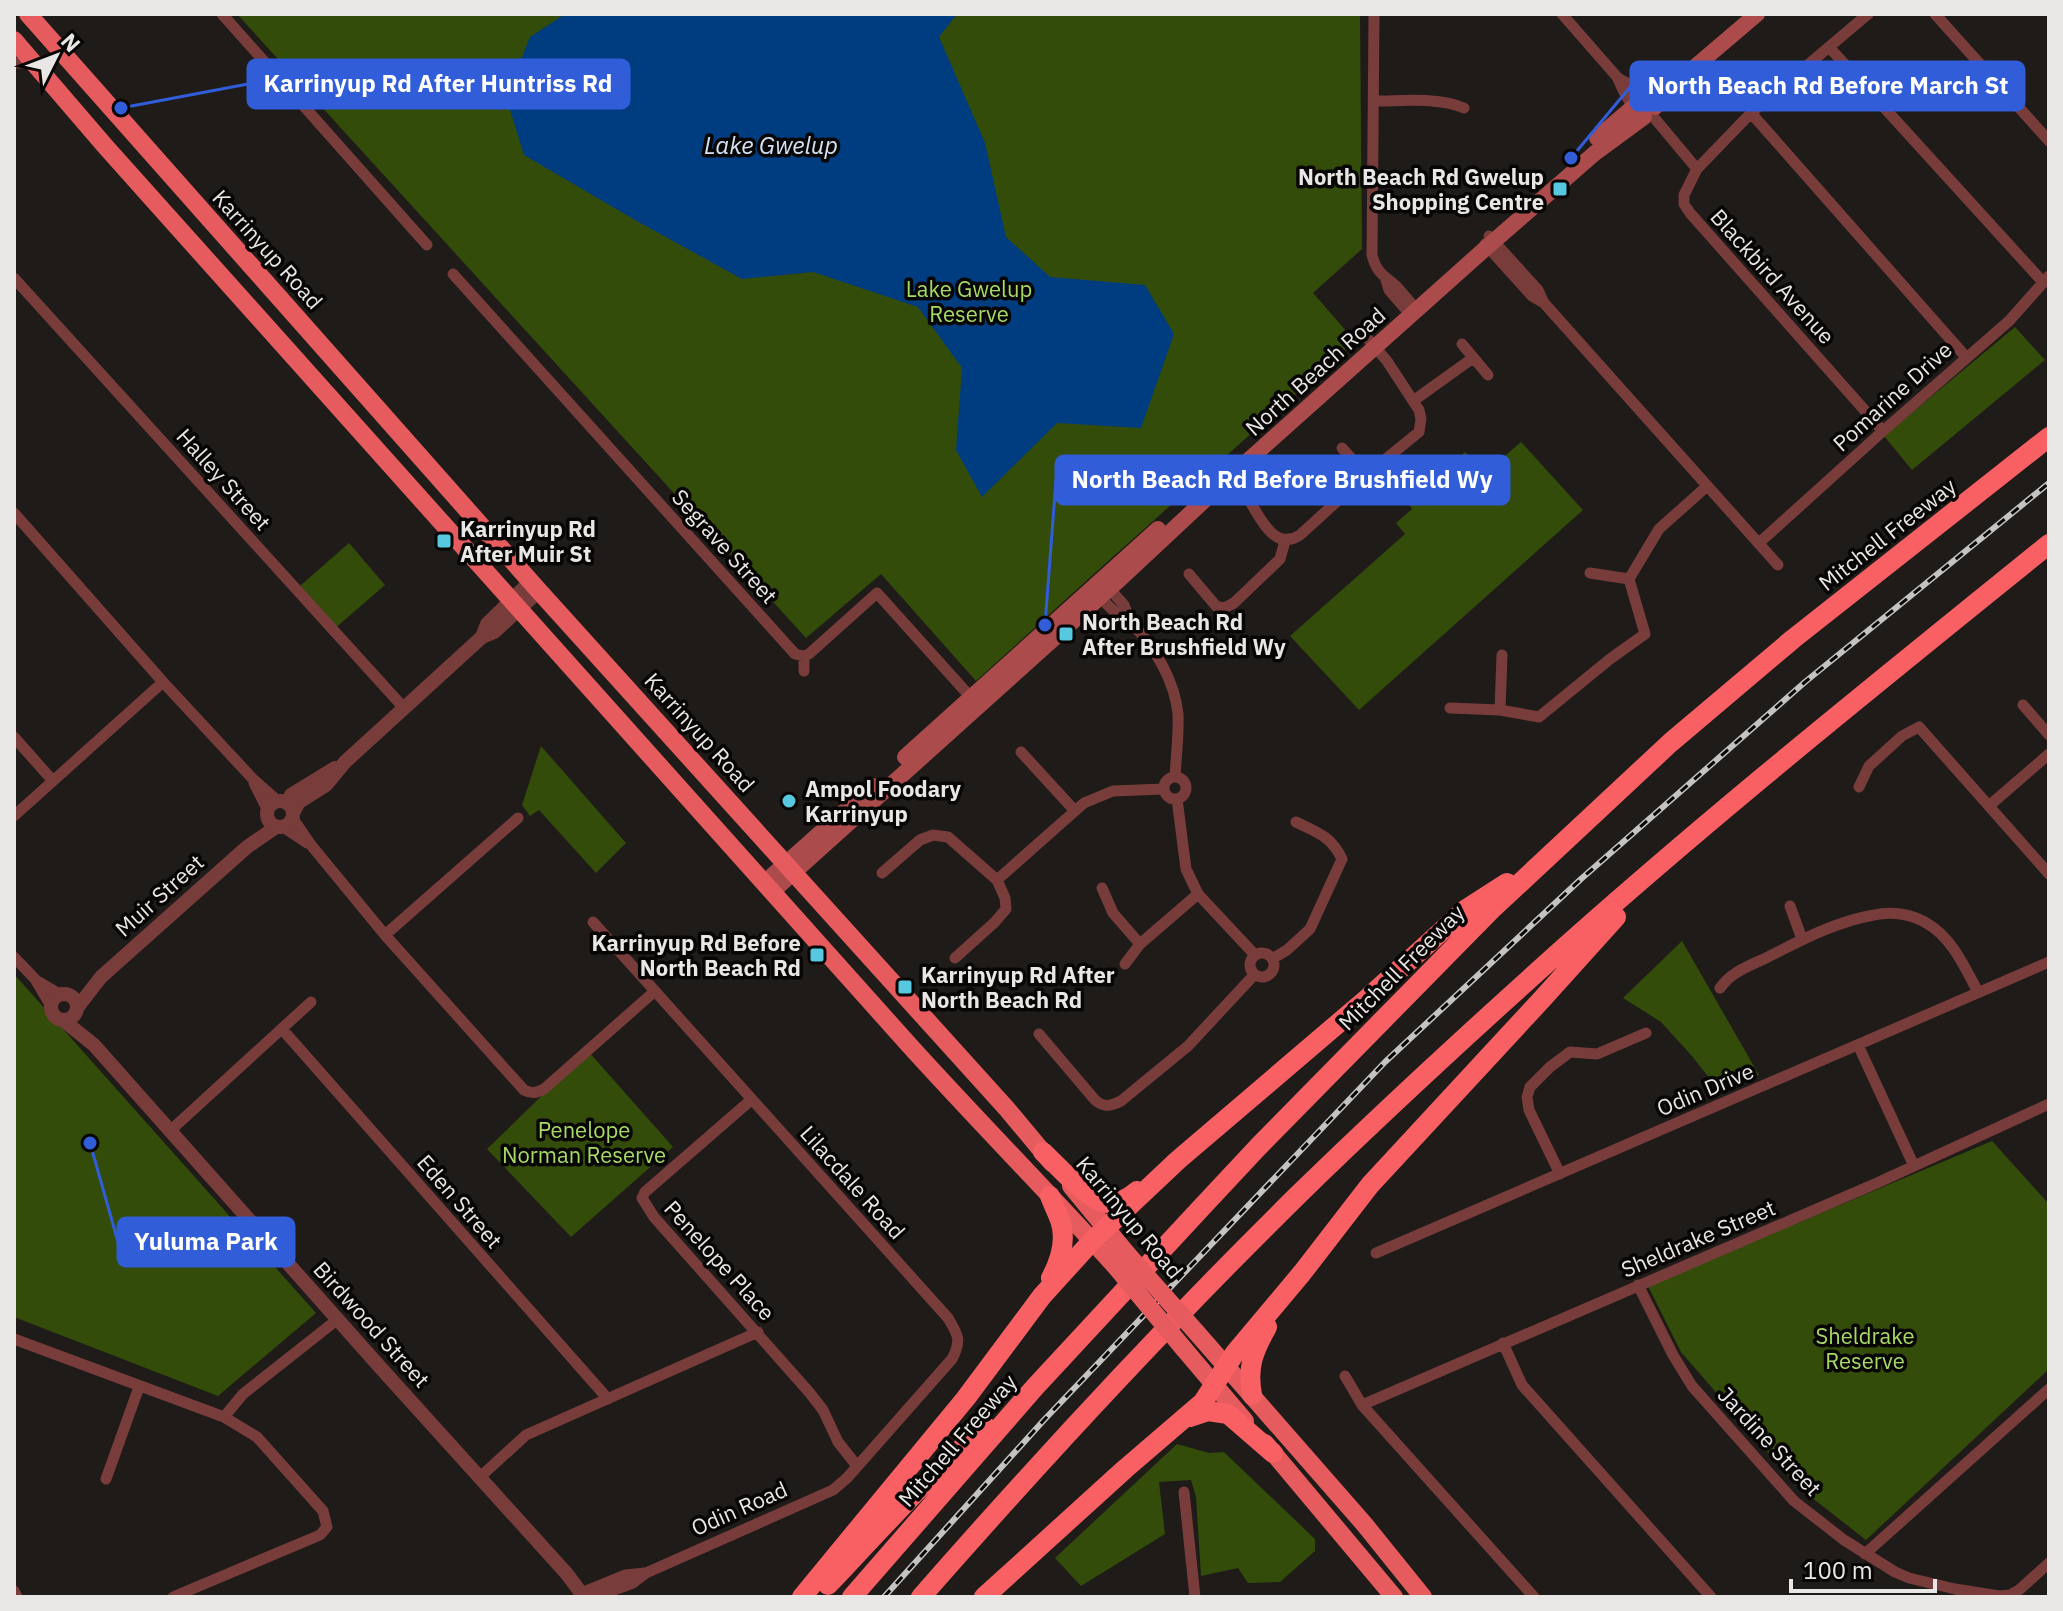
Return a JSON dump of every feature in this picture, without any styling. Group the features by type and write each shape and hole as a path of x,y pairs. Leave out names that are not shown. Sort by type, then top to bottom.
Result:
{"highway":[{"name":"Karrinyup Road","path":"28,14 535,586 1007,1109 1043,1152 1184,1349 1394,1597"},
{"name":"Karrinyup Road","path":"14,40 105,146 985,1129 1050,1196 1099,1234"},
{"path":"105,146 127,127"},
{"name":"Mitchell Freeway","path":"852,1597 1035,1387 1258,1147 1543,860 1670,743 1793,639 2049,437"},
{"path":"921,1597 1118,1380 1398,1099 1671,854 2049,544"},
{"path":"984,1597 1203,1402 1226,1366 1370,1185 1671,854"},
{"path":"802,1597 966,1398 1042,1296 1099,1234 1178,1160 1369,997 1465,910 1543,860"},
{"path":"985,1129 1007,1109"},
{"path":"1043,1152 1082,1189 1106,1203 1122,1201 1178,1160"},
{"path":"1042,1296 1061,1252 1061,1224 1050,1196"},
{"name":"Karrinyup Road","path":"1122,1261 1197,1333 1365,1525 1423,1597"},
{"path":"1252,1395 1249,1367 1257,1345 1286,1293"},
{"path":"817,1597 958,1451 1035,1387"},
{"path":"1180,1423 1208,1411 1220,1411 1228,1414 1273,1453"}],"main road":[{"name":"North Beach Road","path":"769,887 1411,309 1595,153 1644,105 1654,91 1741,14"},
{"name":"North Beach Road","path":"1644,105 1673,86 1757,14"}],"street":[{"path":"222,14 427,245"},
{"path":"1374,14 1372,255 1389,290 1411,309"},
{"path":"1562,14 1618,78 1624,92 1644,105 1697,169"},
{"name":"Blackbird Avenue","path":"1868,14 1751,113 1697,169 1684,195 1684,204 1883,431"},
{"path":"1935,14 2049,141"},
{"path":"1829,47 2046,278"},
{"path":"14,63 37,67"},
{"path":"1374,101 1438,101 1464,108"},
{"path":"1751,113 1966,357"},
{"path":"1488,241 1538,290 1544,303 1778,565"},
{"name":"Segrave Street","path":"453,274 795,654 804,656"},
{"name":"Halley Street","path":"14,278 404,708"},
{"name":"Pomarine Drive","path":"1759,543 2009,321 2046,278"},
{"path":"1224,476 1247,497 1275,536 1285,541 1294,539 1419,432 1419,410 1372,344"},
{"path":"1462,344 1488,375"},
{"path":"1413,401 1473,358"},
{"path":"1342,448 1366,475"},
{"path":"1450,708 1500,710 1539,717 1645,634 1629,579 1659,529 1706,487"},
{"path":"14,513 252,778 385,935 524,1090 533,1093 544,1089 655,991"},
{"path":"1189,574 1216,606 1224,608 1234,603 1280,559 1285,541"},
{"path":"1590,573 1629,579"},
{"name":"Muir Street","path":"66,1006 247,847 280,814 326,785 345,762 482,637 487,624 535,586"},
{"path":"1100,588 1124,605 1130,621 1153,650 1165,672 1178,715 1175,777"},
{"path":"804,671 804,656 877,593 974,701"},
{"path":"1500,710 1502,655"},
{"path":"14,816 163,682"},
{"path":"2023,705 2049,735"},
{"path":"1859,787 1869,766 1902,736 1919,727 2049,874"},
{"path":"14,737 53,781"},
{"path":"1021,752 1075,811"},
{"path":"1990,805 2049,754"},
{"path":"1175,777 1183,780 1186,788 1184,795 1177,799 1170,798 1164,789 1166,782 1175,777"},
{"path":"997,880 1084,803 1113,791 1164,789"},
{"path":"1177,799 1186,869 1198,894 1255,955"},
{"path":"385,935 518,818"},
{"path":"1272,959 1310,929 1342,859 1335,844 1296,822"},
{"path":"882,873 920,840 933,835 948,837 997,880 1006,909 955,958"},
{"path":"1102,888 1113,913 1140,944"},
{"path":"1125,964 1140,944 1198,894"},
{"path":"1790,906 1802,939"},
{"path":"1720,988 1732,975 1802,939 1876,914 1905,915 1926,923 1945,938 1978,992"},
{"name":"Lilacdale Road","path":"593,922 948,1318 959,1337 958,1349 952,1359 847,1478"},
{"path":"1263,953 1272,959 1274,967 1270,975 1262,978 1254,975 1250,962 1255,955 1263,953"},
{"name":"Birdwood Street","path":"14,957 66,1006 94,1045 567,1574 583,1596"},
{"name":"Odin Drive","path":"1376,1253 2049,962"},
{"path":"1039,1034 1095,1100 1103,1106 1111,1106 1188,1046 1254,975"},
{"path":"171,1130 311,1002"},
{"name":"Eden Street","path":"282,1029 608,1399"},
{"path":"1560,1174 1529,1110 1527,1097 1530,1087 1570,1052 1597,1054 1646,1033"},
{"path":"1858,1045 1914,1166"},
{"name":"Penelope Place","path":"751,1100 645,1192 642,1198 654,1217 758,1332 823,1410 838,1442 857,1466"},
{"name":"Sheldrake Street","path":"1362,1405 1914,1166 2049,1104"},
{"name":"Jardine Street","path":"1638,1285 1692,1386 1794,1501 1833,1533 1909,1578 1999,1596 2019,1590 2049,1563"},
{"path":"224,1417 243,1394 338,1319"},
{"path":"480,1477 526,1435 758,1332"},
{"path":"14,1339 224,1417 257,1437 323,1511 327,1527 320,1535 173,1597"},
{"path":"1503,1343 1522,1385 1711,1597"},
{"path":"1345,1376 1362,1405 1534,1597"},
{"path":"106,1479 139,1387"},
{"path":"1865,1554 2049,1389"},
{"name":"Odin Road","path":"583,1596 625,1575 646,1573 833,1490 847,1478"},
{"path":"1184,1492 1195,1597"},
{"path":"14,1591 17,1597"}],"green space":[{"name":"Lake Gwelup Reserve","path":"237,14 1360,14 1362,249 1313,293 1355,341 976,681 881,574 806,638"},
{"path":"2015,327 2045,360 1912,470 1884,436"},
{"path":"1521,442 1583,510 1359,710 1290,636 1405,534 1396,523 1412,509 1409,504 1465,452 1485,473"},
{"path":"349,543 385,585 333,630 300,586"},
{"path":"541,746 626,843 596,873 539,810 530,816 522,805"},
{"path":"1682,941 1759,1075 1719,1090 1661,1022 1623,998"},
{"path":"14,974 316,1313 218,1396 14,1317"},
{"name":"Penelope Norman Reserve","path":"588,1051 673,1147 571,1237 487,1149"},
{"name":"Sheldrake Reserve","path":"1992,1141 2049,1204 2049,1369 1866,1540 1797,1486 1681,1352 1648,1286"},
{"path":"1177,1444 1209,1453 1224,1452 1315,1539 1315,1551 1280,1582 1248,1583 1238,1568 1201,1576 1196,1497 1191,1480 1159,1482 1165,1534 1081,1586 1055,1558"}],"water":[{"name":"Lake Gwelup","path":"565,14 957,14 939,37 985,143 1006,237 1050,277 1145,285 1174,334 1141,428 1057,423 982,497 956,450 962,368 918,307 813,272 742,279 524,155 506,97 530,37"}],"railway":[{"path":"884,1597 1044,1420 1385,1062 1581,879 1805,682 2049,483"}],"place":[{"name":"Karrinyup Rd After Huntriss Rd","path":"121,108"},
{"name":"North Beach Rd Before March St","path":"1571,158"},
{"name":"North Beach Rd Gwelup Shopping Centre","path":"1560,189"},
{"name":"Karrinyup Rd After Muir St","path":"444,541"},
{"name":"North Beach Rd Before Brushfield Wy","path":"1045,625"},
{"name":"North Beach Rd After Brushfield Wy","path":"1066,634"},
{"name":"Ampol Foodary Karrinyup","path":"789,801"},
{"name":"Karrinyup Rd Before North Beach Rd","path":"817,955"},
{"name":"Karrinyup Rd After North Beach Rd","path":"905,987"},
{"name":"Yuluma Park","path":"90,1143"}]}
